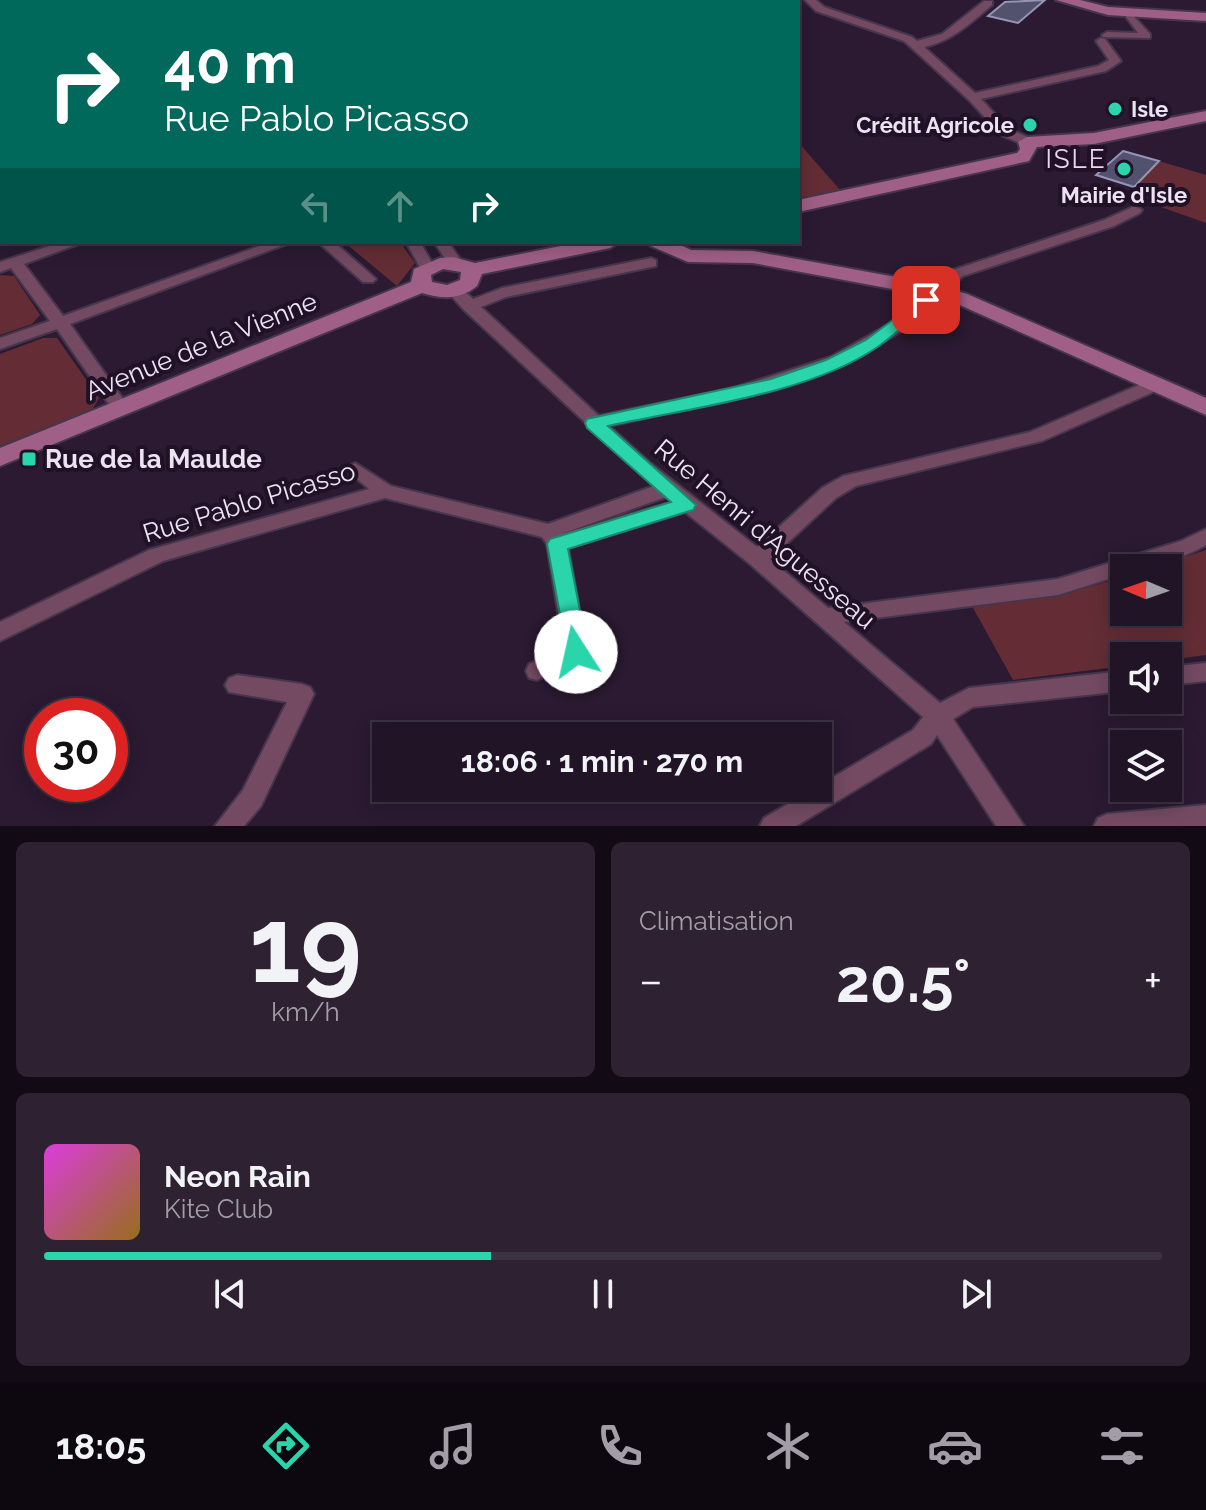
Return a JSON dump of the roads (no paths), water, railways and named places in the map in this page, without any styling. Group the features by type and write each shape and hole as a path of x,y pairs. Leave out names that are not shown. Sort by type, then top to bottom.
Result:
{"street":[{"path":"810,0 820,9 905,37 973,97 1005,132 1027,142 1048,143 1206,116"},
{"path":"1063,0 1129,14 1206,17"},
{"path":"915,45 951,35 988,3"},
{"path":"973,97 1102,69 1115,61 1104,38 1146,36 1129,14"},
{"path":"800,206 1023,157 1029,150 1027,142"},
{"path":"594,423 775,384 832,364 872,343 917,310 934,290 958,273 1109,223 1135,210"},
{"path":"71,244 7,265 59,322 121,409"},
{"path":"0,344 279,244"},
{"path":"327,244 368,279"},
{"path":"414,244 424,276 443,292 462,298 651,263"},
{"path":"443,244 464,266 470,282 462,298"},
{"name":"Avenue de la Vienne","path":"0,458 121,409 424,276 440,263 464,266 598,244"},
{"path":"662,244 688,256 725,255 824,269 934,290 960,298 1206,407"},
{"path":"700,244 725,255"},
{"name":"Rue Henri d'Aguesseau","path":"462,298 667,489 757,559 938,716 1011,826"},
{"path":"757,559 829,493 850,481 1035,437 1154,385"},
{"name":"Rue Pablo Picasso","path":"355,469 385,491 553,538"},
{"path":"553,538 667,489"},
{"name":"Rue Pablo Picasso","path":"0,632 156,555 385,491"},
{"path":"553,538 686,505"},
{"path":"822,618 1058,587 1188,546 1206,536"},
{"path":"537,671 576,652 553,538"},
{"path":"1182,675 1206,672"},
{"path":"773,826 922,737 938,716 969,698 1110,683"},
{"path":"228,826 252,798 302,694 237,685"},
{"path":"1107,826 1206,817"}],"place":[{"name":"Isle","path":"1115,109"},
{"name":"Crédit Agricole","path":"1030,125"},
{"name":"Mairie d'Isle","path":"1124,169"},
{"name":"Rue de la Maulde","path":"29,459"}],"district":[{"name":"ISLE","path":"1076,159"}]}
